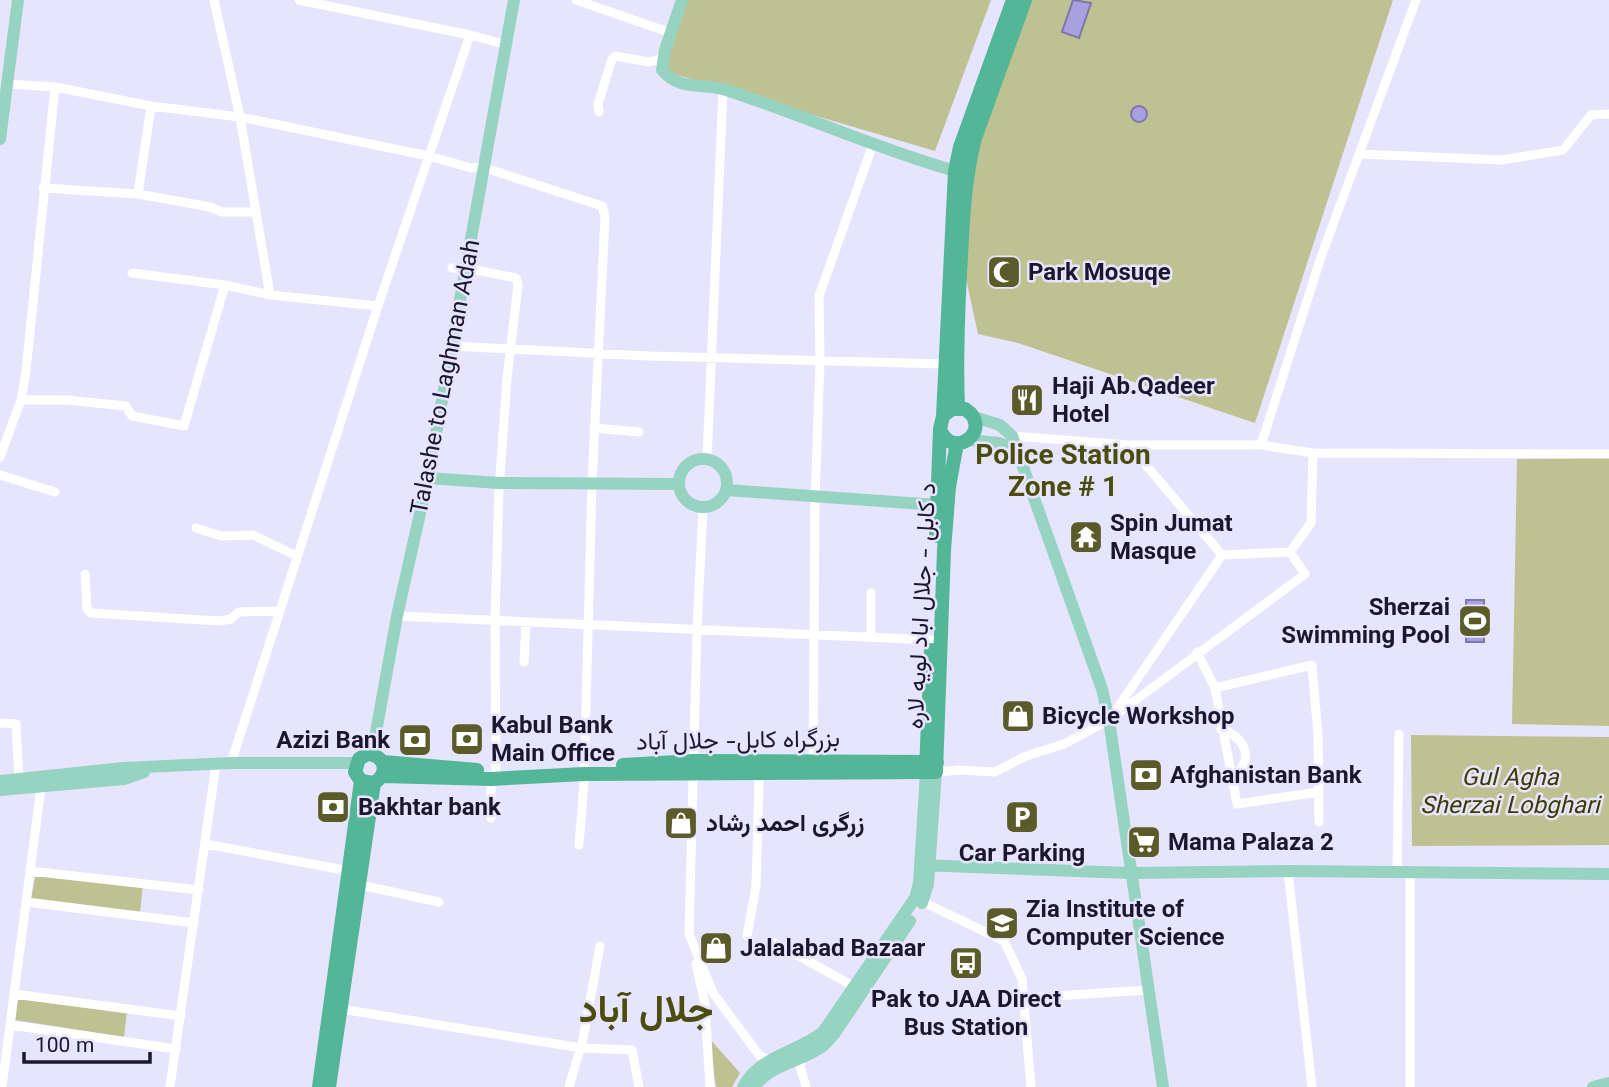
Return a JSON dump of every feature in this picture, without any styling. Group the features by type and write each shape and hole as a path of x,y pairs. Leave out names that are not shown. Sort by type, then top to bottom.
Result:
{"highway":[{"path":"931,767 937,505 955,171 960,147 1013,0"},
{"path":"958,408 956,342 964,198 970,158 1025,0"},
{"path":"958,408 970,412 974,417 975,429 963,441 946,439 942,422 947,411 958,408"},
{"name":"د کابل - جلال اباد لویه لاره","path":"931,767 948,486 963,441"},
{"path":"356,763 355,772 375,771"},
{"name":"بزرگراه کابل- جلال آباد","path":"375,771 494,776 694,767 931,767"},
{"name":"بزرگراه کابل- جلال آباد","path":"694,767 755,772 813,767"},
{"path":"319,1087 348,871 375,771"},
{"path":"329,1087 375,771"}],"main road":[{"path":"0,139 7,84 4,71 18,0"},
{"name":"Talashe to Laghman Adah","path":"375,771 397,616 428,478 514,0"},
{"path":"682,0 665,50 662,70 675,83 723,89 871,144 955,171"},
{"path":"974,417 1000,425 1012,436 1102,690 1109,720 1163,1087"},
{"path":"963,441 999,443 1017,450"},
{"path":"707,458 722,468 727,476 727,490 718,503 703,508 686,501 678,484 684,468 698,459 707,458"},
{"path":"428,478 499,483 678,484"},
{"path":"727,490 937,505"},
{"path":"0,781 123,768 231,763 356,763"},
{"path":"754,1087 774,1064 802,1057 824,1046 835,1033 928,884 925,865 931,767"},
{"path":"0,790 124,779 158,768"},
{"path":"925,865 1130,873 1288,871 1609,874"},
{"path":"743,1087 750,1076 811,1042 823,1032 919,900"},
{"path":"1593,1087 1609,1083"}],"street":[{"path":"214,0 240,117 270,295"},
{"path":"299,0 470,35 506,45"},
{"path":"576,0 671,33"},
{"path":"1261,445 1321,257 1416,0"},
{"path":"231,763 378,306 470,35"},
{"path":"599,112 598,104 615,56 649,62 659,59 662,70"},
{"path":"7,84 55,87 151,106 240,117 429,156 471,168 482,167 601,206 605,217 594,428 584,770 579,845"},
{"path":"0,457 21,400 55,87"},
{"path":"707,458 723,89"},
{"path":"138,194 151,106"},
{"path":"1359,154 1502,160 1563,150 1591,115 1609,114"},
{"path":"813,767 819,296 871,144"},
{"path":"43,188 138,194 210,207 222,212 256,212"},
{"path":"452,268 466,268 516,278 518,285 499,483 491,818"},
{"path":"132,274 225,285 270,295 378,306"},
{"path":"21,400 67,400 126,406 132,416 184,426 225,285"},
{"path":"452,346 710,358 944,364"},
{"path":"594,428 639,432"},
{"path":"1012,436 1129,445 1261,445 1313,453 1609,454"},
{"path":"1129,445 1222,555"},
{"path":"1290,552 1311,523 1313,453"},
{"path":"0,475 55,492"},
{"path":"703,508 689,934 705,1004 710,1087"},
{"path":"196,528 221,536 253,535 297,556"},
{"path":"1222,555 1290,552"},
{"path":"931,767 995,772 1026,756 1064,744 1109,720 1305,574 1290,552"},
{"path":"1109,720 1222,555"},
{"path":"85,574 87,609 91,613 219,621 231,619 239,612 279,611"},
{"path":"870,636 871,593"},
{"path":"397,616 932,640"},
{"path":"524,662 526,622"},
{"path":"1197,652 1214,688 1237,804 1319,792"},
{"path":"1214,688 1312,665 1318,736 1319,822"},
{"path":"0,723 16,724 19,780"},
{"path":"1221,729 1240,739 1245,748 1243,766 1231,778"},
{"path":"1399,734 1410,1087"},
{"path":"170,1087 216,764"},
{"path":"747,936 756,886 759,836 759,783 755,772"},
{"path":"2,1087 41,787"},
{"path":"206,844 348,871"},
{"path":"30,871 199,890"},
{"path":"1288,871 1312,1087"},
{"path":"360,885 439,902"},
{"path":"919,900 1004,941 1022,979 1031,1087"},
{"path":"27,902 194,923"},
{"path":"689,934 713,993 759,1055 774,1064"},
{"path":"773,942 855,987"},
{"path":"569,1087 581,1048 600,946"},
{"path":"1023,999 1148,990"},
{"path":"14,994 181,1016"},
{"path":"341,1009 581,1048 632,1050 639,1087"},
{"path":"11,1025 176,1049"},
{"path":"802,1057 800,1066 806,1087"}],"green space":[{"path":"687,0 991,0 935,151 664,71"},
{"path":"1030,0 1393,0 1255,423 1018,343 978,334 963,265 967,211 982,132"},
{"path":"1609,458 1609,726 1512,724 1517,459"},
{"name":"Gul Agha Sherzai Lobghari","path":"1411,735 1609,737 1609,845 1412,846"},
{"path":"36,872 143,885 140,912 31,899"},
{"path":"18,996 127,1011 124,1037 15,1020"},
{"path":"709,1038 740,1073 732,1087 716,1087"}],"shaded area":[{"path":"1073,0 1091,3 1079,38 1062,32"},
{"path":"1136,106 1142,106 1147,114 1145,120 1136,122 1131,117 1131,111"},
{"name":"Sherzai Swimming Pool","path":"1466,600 1484,600 1484,642 1466,642"}],"place":[{"name":"Park Mosuqe","path":"1004,272"},
{"name":"Haji Ab.Qadeer Hotel","path":"1027,400"},
{"name":"Spin Jumat Masque","path":"1086,537"},
{"name":"Sherzai Swimming Pool","path":"1475,621"},
{"name":"Bicycle Workshop","path":"1018,716"},
{"name":"Kabul Bank Main Office","path":"467,739"},
{"name":"Azizi Bank","path":"415,740"},
{"name":"Afghanistan Bank","path":"1146,775"},
{"name":"Bakhtar bank","path":"333,807"},
{"name":"Car Parking","path":"1022,817"},
{"name":"زرگری احمد رشاد","path":"681,823"},
{"name":"Mama Palaza 2","path":"1144,842"},
{"name":"Zia Institute of Computer Science","path":"1002,923"},
{"name":"Jalalabad Bazaar","path":"716,948"},
{"name":"Pak to JAA Direct Bus Station","path":"966,963"}],"district":[{"name":"Police Station Zone # 1","path":"1063,470"},
{"name":"جلال آباد","path":"646,1009"}]}
